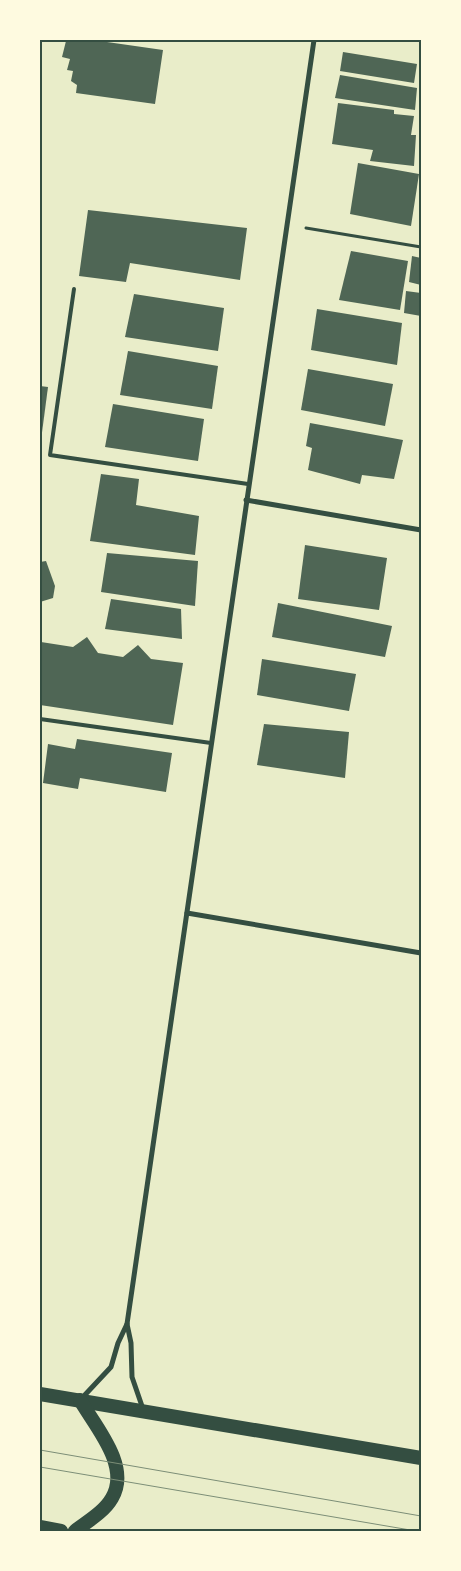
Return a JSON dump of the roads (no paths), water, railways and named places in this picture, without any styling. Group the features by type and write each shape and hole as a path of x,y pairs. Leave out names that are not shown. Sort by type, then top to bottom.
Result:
{"highway":[{"path":"40,1394 421,1458"},
{"path":"75,1531 104,1508 112,1499 118,1480 112,1455 80,1400"},
{"path":"40,1528 61,1531"}],"street":[{"path":"80,1400 107,1374 127,1324 314,40"},
{"path":"246,500 421,530"},
{"path":"187,913 421,953"},
{"path":"127,1324 131,1343 132,1377 143,1411"}],"lane":[{"path":"74,289 50,455 248,484"},
{"path":"40,720 211,743"}],"tram line":[{"path":"40,1450 421,1516"},
{"path":"40,1467 416,1531"}]}
